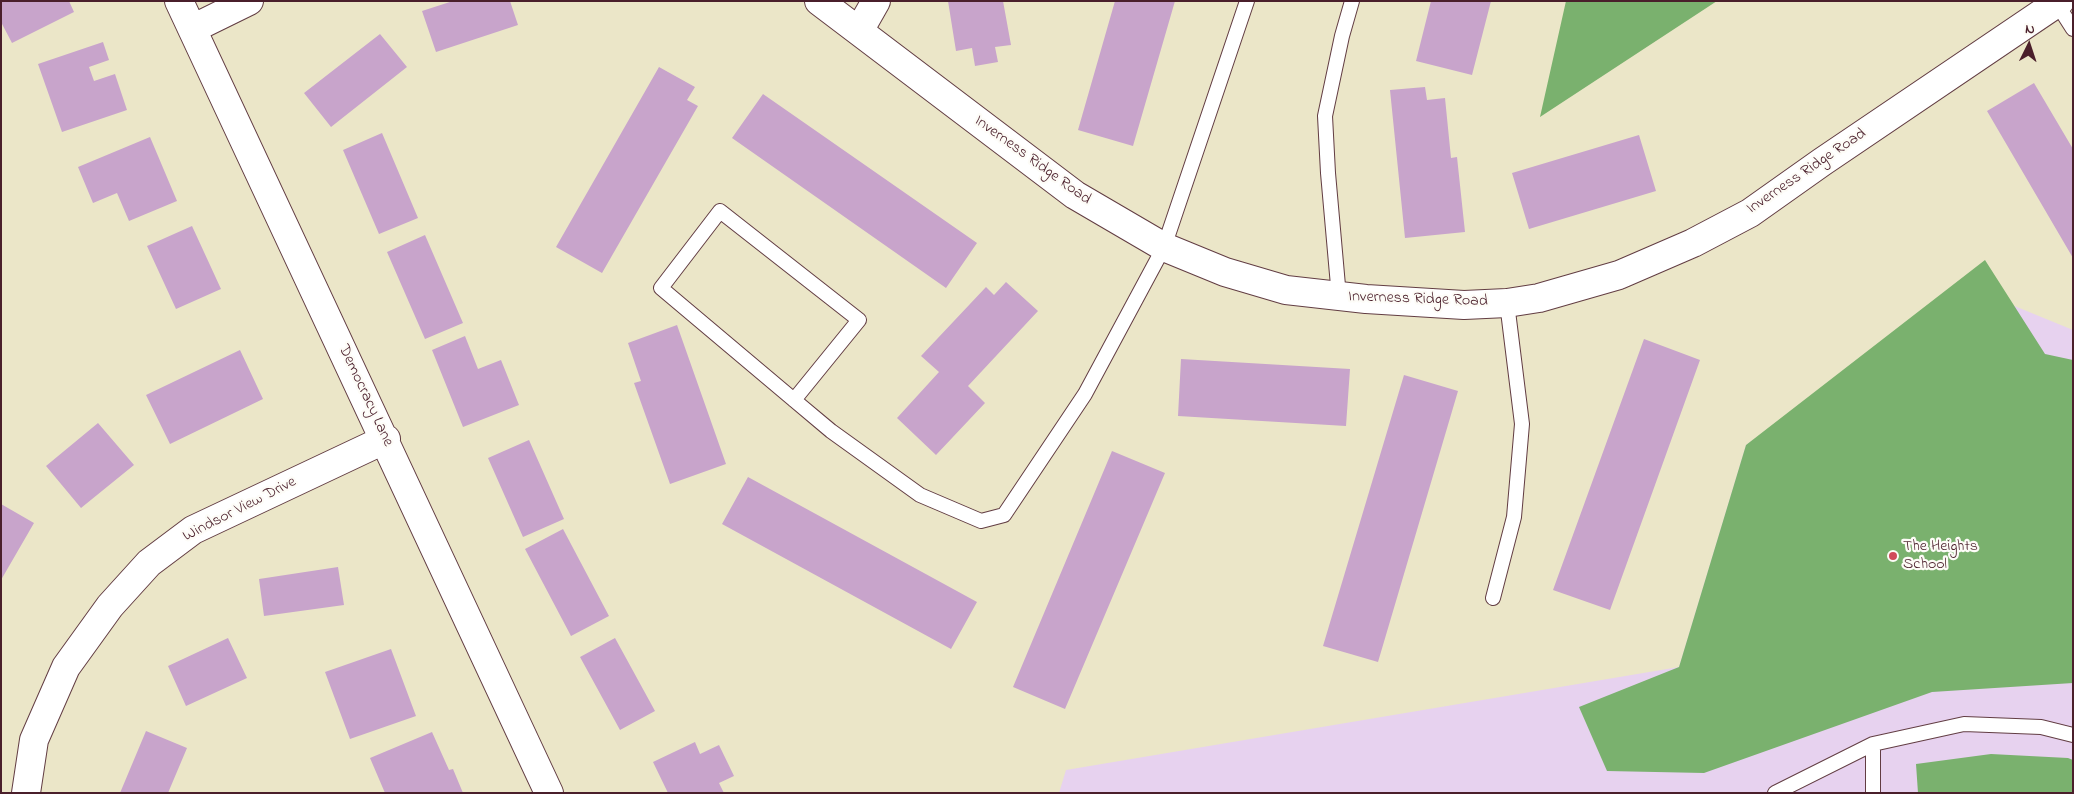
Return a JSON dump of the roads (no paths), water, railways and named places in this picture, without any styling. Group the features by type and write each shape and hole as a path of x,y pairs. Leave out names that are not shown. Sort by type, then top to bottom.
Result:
{"street":[{"name":"Democracy Lane","path":"179,1 386,439 550,793"},
{"path":"192,29 249,1"},
{"name":"Inverness Ridge Road","path":"819,1 1075,195 1164,247 1225,272 1286,290 1339,297 1464,305 1507,303 1539,298 1619,275 1693,242 1750,213 1822,162 2059,2"},
{"path":"859,31 876,1"},
{"name":"Windsor View Drive","path":"26,793 34,740 66,667 110,606 149,563 193,530 386,439"}],"lane":[{"path":"794,400 859,320 720,211 661,288 794,400 832,432 920,495 981,521 1004,515 1085,394 1164,247 1247,1"},
{"path":"1339,297 1325,116 1342,36 1352,1"},
{"path":"2059,2 2073,29"},
{"path":"1493,598 1514,517 1522,424 1507,303"},
{"path":"1775,793 1873,744 1964,724 2041,727 2073,735"},
{"path":"1873,744 1873,793"}],"place":[{"name":"The Heights School","path":"1893,556"}]}
